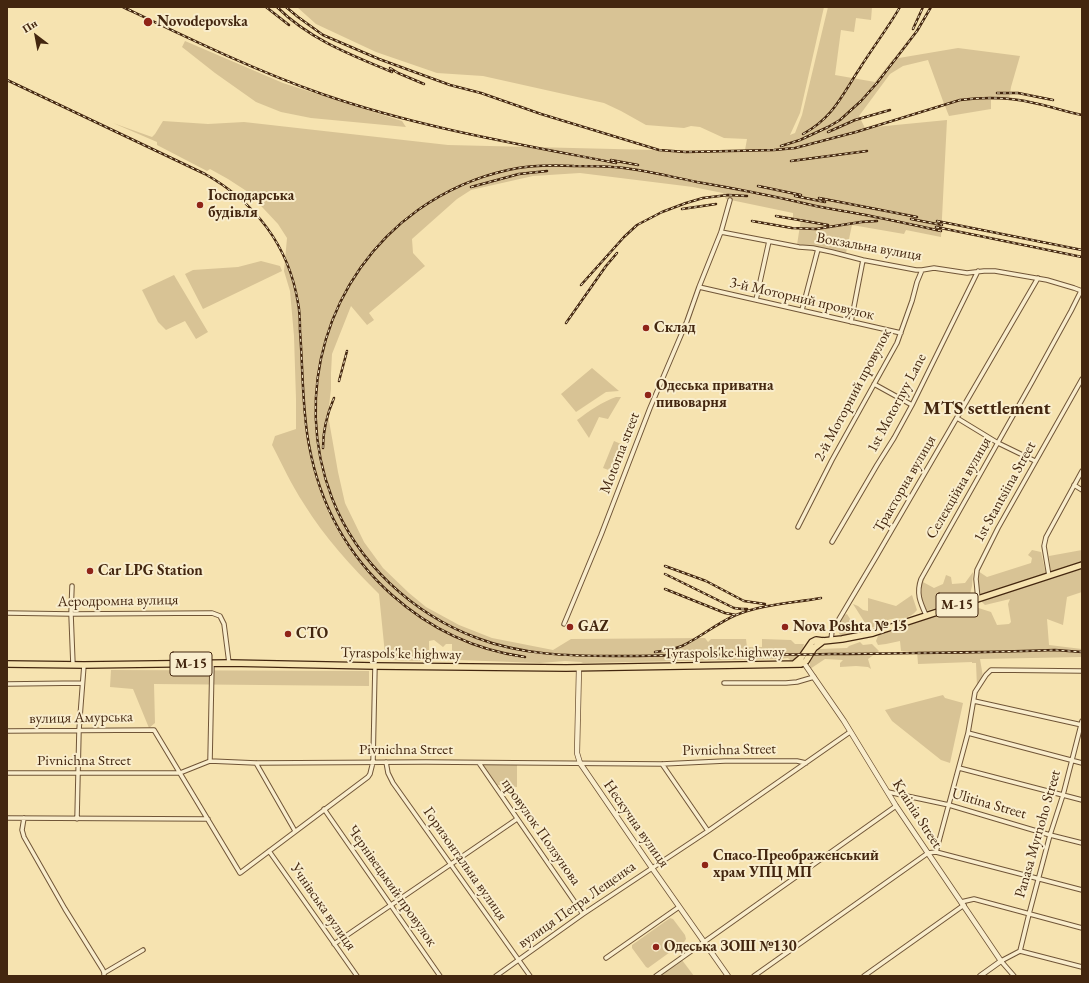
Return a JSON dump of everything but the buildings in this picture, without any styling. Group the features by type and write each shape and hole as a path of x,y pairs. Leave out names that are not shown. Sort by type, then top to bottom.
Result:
{"main road":[{"name":"М-15","path":"803,660 823,641 873,633 1082,565"},
{"name":"Tyraspols'ke highway","path":"7,664 84,665 229,663 579,668 794,664 803,660"}],"street":[{"name":"Motorna street","path":"564,624 601,535 650,408 687,321 721,232 730,200"},
{"name":"Вокзальна вулиця","path":"721,232 818,249 862,260 922,270 934,268 967,273 978,271 995,271 1038,278 1081,291"},
{"path":"756,300 769,241"},
{"path":"802,310 818,249"},
{"path":"851,322 862,260"},
{"name":"2-й Моторний провулок","path":"798,527 832,460 897,344 922,270"},
{"name":"1st Motornyy Lane","path":"832,542 912,405 978,271"},
{"name":"Тракторна вулиця","path":"831,640 832,631 1038,278"},
{"name":"3-й Моторний провулок","path":"699,287 901,333"},
{"name":"Селекційна вулиця","path":"926,615 918,594 921,579 998,444 1071,312 1081,291"},
{"name":"1st Stantsiina Street","path":"978,599 976,579 977,570 998,528 1082,379"},
{"path":"874,384 912,405"},
{"path":"957,418 998,444 1035,461"},
{"path":"1050,576 1044,546 1046,537 1082,471"},
{"path":"1074,485 1082,490"},
{"path":"72,586 71,614 73,665"},
{"name":"Аеродромна вулиця","path":"7,613 71,614 212,612 220,616 224,624 229,663"},
{"name":"Krainia Street","path":"803,660 896,806 1001,961 1014,976"},
{"path":"210,762 212,663"},
{"path":"77,818 79,730 84,665"},
{"path":"180,773 240,873 370,774 373,762 375,666"},
{"name":"Нескучна вулиця","path":"579,668 577,753 580,763 728,976"},
{"path":"936,852 968,733 975,692 986,675 991,670 1082,671"},
{"path":"724,683 786,683 797,682 814,677"},
{"path":"7,684 82,683"},
{"path":"974,701 1082,723"},
{"name":"Panasa Myrnoho Street","path":"1020,951 1028,914 1063,795 1082,723"},
{"name":"вулиця Амурська","path":"7,731 154,730 180,773"},
{"name":"вулиця Петра Лещенка","path":"496,976 583,914 708,831 850,732"},
{"path":"968,733 1082,763"},
{"name":"Pivnichna Street","path":"7,773 180,773 210,762 662,764 725,761 797,761 806,763"},
{"path":"256,762 295,831"},
{"name":"Горизонтальна вулиця","path":"386,762 388,773 393,783 530,976"},
{"name":"провулок Ползунова","path":"479,763 583,914"},
{"path":"662,764 708,831"},
{"path":"959,768 1082,800"},
{"name":"Ulitina Street","path":"888,792 949,805 1082,843"},
{"path":"656,976 896,806"},
{"name":"Чернівецький провулок","path":"324,809 440,976"},
{"path":"7,818 208,819"},
{"path":"24,818 22,830 24,837 104,975 143,950"},
{"path":"334,944 518,819"},
{"name":"Учнівська вулиця","path":"269,851 357,976"},
{"path":"754,976 928,853 936,852 1082,890"},
{"path":"864,976 963,904 974,900 1082,928"},
{"path":"606,958 679,907"},
{"path":"980,976 1001,961 1020,951 1082,967"}],"shaded area":[{"path":"297,7 824,7 800,113 790,135 795,133 802,115 828,7 872,7 871,20 856,18 854,32 841,30 835,75 875,82 893,59 958,48 1020,56 1011,87 1009,100 991,100 991,109 949,116 928,60 903,66 890,74 859,116 865,128 947,120 941,237 906,230 904,234 852,225 846,253 797,245 801,219 793,218 793,213 726,199 723,193 693,187 580,173 533,176 471,190 457,199 412,239 413,253 425,266 369,313 374,320 367,325 351,306 332,354 331,389 328,415 345,503 364,542 383,568 426,607 459,625 492,638 553,650 571,639 705,638 708,642 711,639 746,639 747,647 762,647 762,639 791,640 795,644 804,644 797,658 791,661 788,658 583,663 565,661 540,663 458,660 451,652 452,644 446,644 443,647 434,640 429,641 429,650 420,661 391,660 385,654 379,594 330,540 312,516 295,490 272,445 275,436 296,429 294,336 290,291 284,271 287,238 278,224 248,192 210,169 207,171 157,145 157,142 113,123 152,137 163,121 208,124 244,122 448,145 697,151 745,150 747,139 724,138 700,127 691,126 684,128 646,125 604,103 483,76 437,73 376,52 316,24"},
{"path":"185,41 283,83 402,121 406,127 311,118 281,112 256,102 215,73 182,47"},
{"path":"261,261 280,266 282,271 203,309 185,274 193,270 238,267"},
{"path":"174,275 208,332 196,339 185,321 166,330 158,322 142,290"},
{"path":"592,368 619,391 606,392 576,412 561,394"},
{"path":"616,397 621,397 608,419 599,417 589,438 577,420 606,401"},
{"path":"614,441 628,447 617,473 603,468"},
{"path":"1032,550 1041,552 1046,574 980,596 977,578 978,571 987,577 1031,563 1032,558 1028,555"},
{"path":"1082,550 1082,563 1051,574 1049,556"},
{"path":"1082,569 1082,592 1067,597 1063,625 1047,619 1049,645 1082,649 1082,657 980,659 983,677 977,687 976,663 918,664 917,651 901,651 900,641 878,645 876,641 880,634 969,605 991,612 997,625 1009,624 1011,622 1008,604 1010,599 985,605 982,600"},
{"path":"973,572 970,594 965,599 926,611 919,590 923,577 925,578 923,582 934,588 943,584 946,575 951,577 952,584 965,583"},
{"path":"912,595 917,610 913,614 907,617 885,621 876,627 867,626 853,604 863,610 868,611 868,598 896,606"},
{"path":"847,614 852,622 863,628 863,630 848,635 840,635 838,631 840,621 844,615"},
{"path":"860,642 863,645 872,644 879,651 868,659 871,669 868,667 856,666 840,667 840,663 843,660 825,659 810,669 810,661 819,649 847,648"},
{"path":"111,670 369,671 369,686 154,684 155,723 149,728 133,689 110,687"},
{"path":"943,695 945,698 963,703 950,763 941,760 892,721 885,710"},
{"path":"482,763 517,763 517,787 497,785"},
{"path":"670,918 673,919 685,935 686,939 648,968 632,948 632,945"},
{"path":"682,960 694,976 659,976"}],"railway":[{"path":"123,7 271,75 358,106 468,134 616,163"},
{"path":"266,7 289,25"},
{"path":"277,7 303,28 331,45 392,72"},
{"path":"286,7 323,35 379,59 450,85 481,93 541,114 659,150 686,152 774,150 795,148 856,132 960,100 969,99 997,98 1025,101 1082,115"},
{"path":"803,134 822,121 836,105 900,7"},
{"path":"913,29 923,7"},
{"path":"781,146 800,140 828,127 840,120 861,101 877,83 917,31 931,7"},
{"path":"390,68 424,84"},
{"path":"7,80 205,174 223,185 254,212 278,245 287,263 293,282 300,313 304,403 309,445 320,488 337,527 361,563 392,595 421,618 454,636 471,643 506,654 525,657"},
{"path":"997,93 1018,93 1053,100"},
{"path":"828,132 855,120 890,110"},
{"path":"791,161 867,151"},
{"path":"611,160 638,165"},
{"path":"941,231 651,172 618,167 524,167 496,173 461,186 418,210 387,237 361,268 340,302 326,339 318,378 316,418 320,458 332,498 343,522 356,544 372,565 410,600 453,628 494,644 511,648 563,655 598,656 943,653 1055,650 1082,652"},
{"path":"471,187 519,174 547,171"},
{"path":"758,186 801,195"},
{"path":"581,285 624,237 637,225 662,212 703,198 728,195 747,196"},
{"path":"795,196 825,202"},
{"path":"819,198 917,217"},
{"path":"682,209 716,204"},
{"path":"776,216 828,225"},
{"path":"911,219 942,225"},
{"path":"752,221 792,228 816,229 877,221"},
{"path":"937,221 1082,250"},
{"path":"936,227 1082,257"},
{"path":"566,323 606,266 617,253"},
{"path":"339,381 347,351"},
{"path":"323,448 326,423 334,398"},
{"path":"665,566 706,581 744,601 765,604"},
{"path":"665,574 734,608 747,609"},
{"path":"665,589 725,613 736,615"},
{"path":"655,652 682,646 729,618 746,611 767,606 821,598"}],"place":[{"name":"Novodepovska","path":"148,22"},
{"name":"Господарська будівля","path":"200,205"},
{"name":"Склад","path":"646,328"},
{"name":"Одеська приватна пивоварня","path":"648,395"},
{"name":"Car LPG Station","path":"90,571"},
{"name":"GAZ","path":"570,627"},
{"name":"Nova Poshta № 15","path":"785,627"},
{"name":"СТО","path":"288,634"},
{"name":"Спасо-Преображенський храм УПЦ МП","path":"705,865"},
{"name":"Одеська ЗОШ №130","path":"656,947"}],"district":[{"name":"MTS settlement","path":"987,409"}]}
